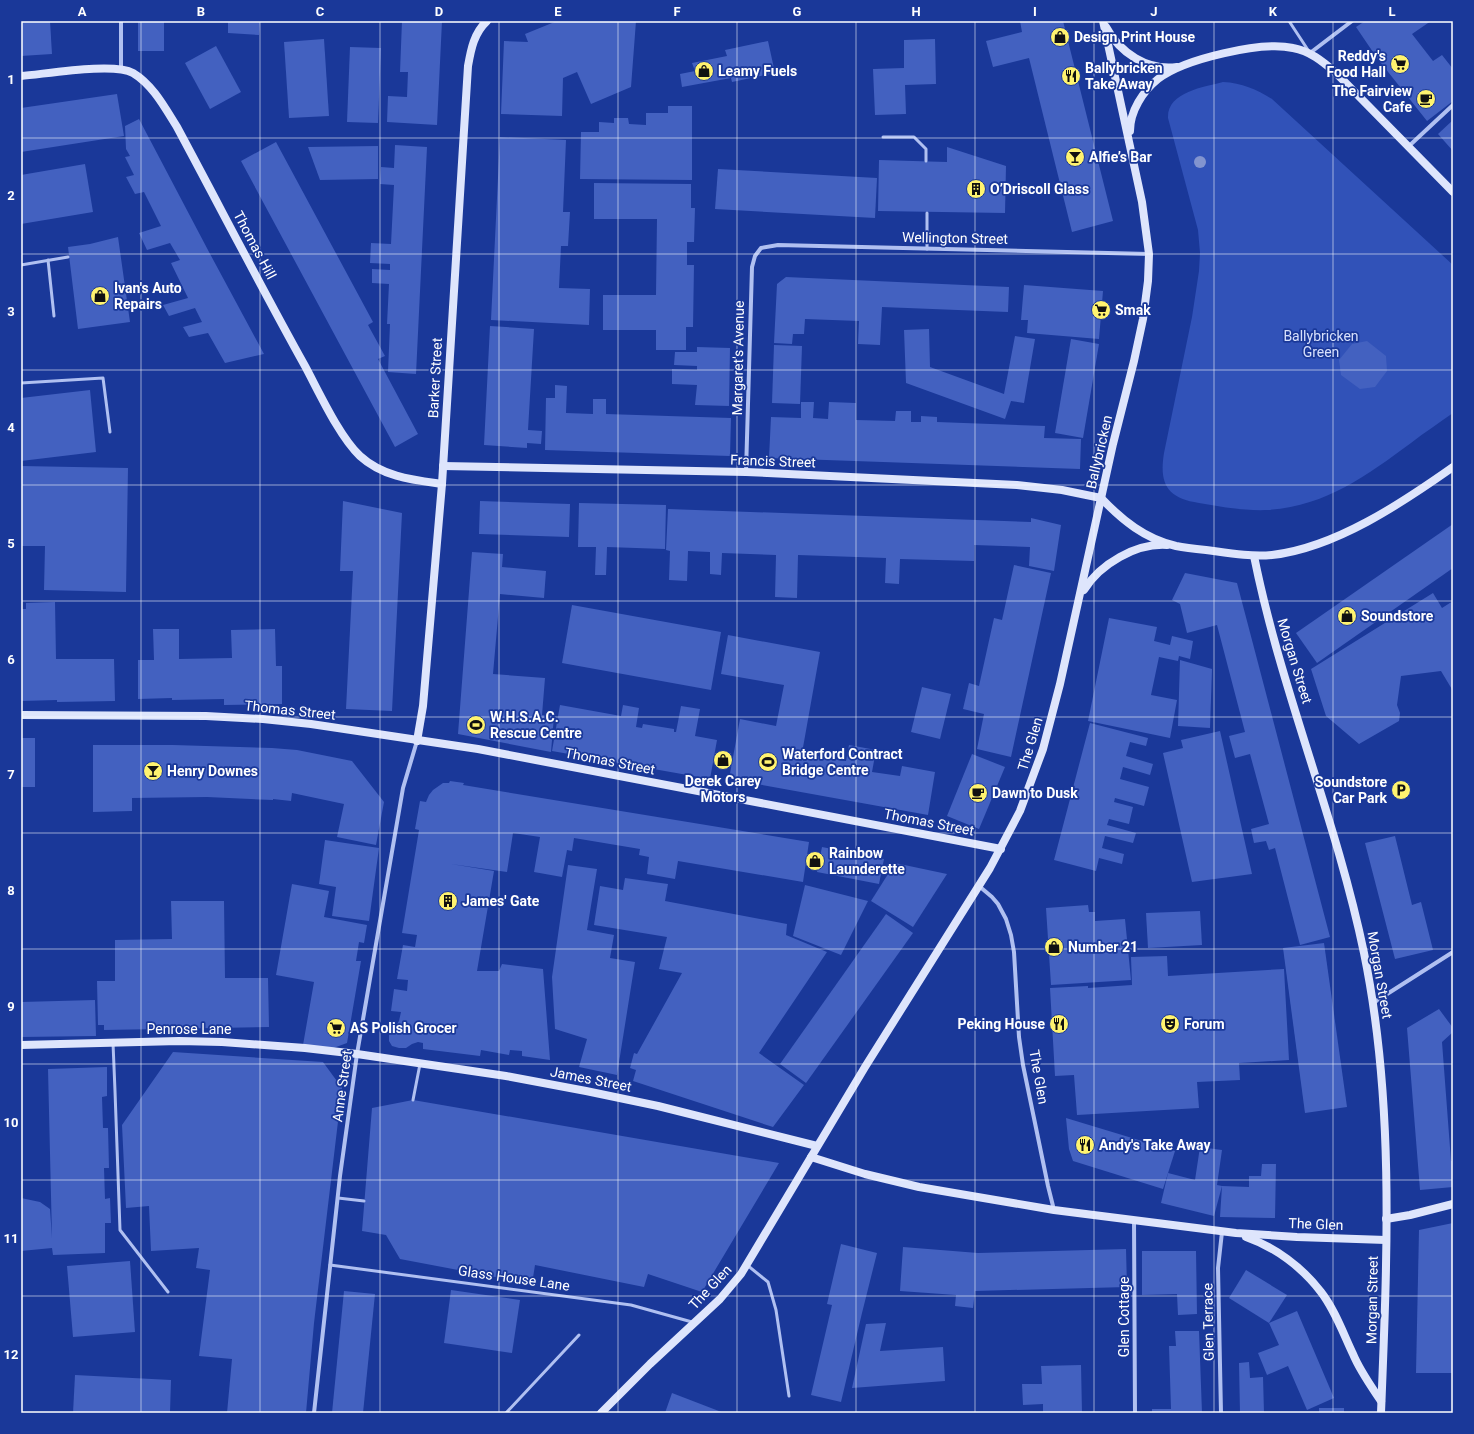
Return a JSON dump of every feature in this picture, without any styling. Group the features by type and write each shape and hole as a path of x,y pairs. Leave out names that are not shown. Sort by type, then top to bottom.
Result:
{"street":[{"path":"121,21 121,69"},
{"name":"Barker Street","path":"417,741 423,706 442,484 468,66 471,48 476,36 481,26 487,21"},
{"name":"Ballybricken","path":"1103,21 1117,43 1133,57 1143,62 1164,68 1186,66"},
{"name":"Ballybricken","path":"1103,21 1142,202 1149,254 1148,281 1143,319 1101,498 1137,530 1150,537 1176,546 1254,556 1287,553 1314,545 1339,535 1386,511 1453,467"},
{"path":"1310,54 1352,21"},
{"name":"Ballybricken","path":"1130,147 1130,127 1134,110 1151,85 1158,79 1174,70 1234,51 1259,46 1282,46 1310,54 1318,58 1335,72 1453,192"},
{"name":"Thomas Hill","path":"21,76 101,68 121,69 132,73 147,84 160,100 177,127 298,354 350,445 369,463 386,473 410,480 442,484"},
{"path":"1409,146 1453,105"},
{"name":"Wellington Street","path":"761,248 778,245 1149,254"},
{"name":"Margaret's Avenue","path":"746,472 752,266 755,256 761,248"},
{"name":"Francis Street","path":"443,466 746,472 1017,485 1062,490 1101,498"},
{"name":"The Glen","path":"600,1413 728,1290 747,1265 817,1146 979,886 1000,849 1028,792 1043,749 1080,599 1101,498"},
{"name":"The Glen","path":"1080,599 1097,573 1115,560 1129,553 1153,546 1176,546"},
{"name":"Morgan Street","path":"1254,556 1270,625 1322,796 1352,903 1364,952 1373,1003 1378,1045 1383,1116 1386,1219 1381,1413"},
{"name":"Thomas Street","path":"21,715 206,716 263,719 311,724 478,749 1000,849"},
{"name":"Anne Street","path":"314,1413 338,1198 357,1054 403,788 417,741"},
{"name":"The Glen","path":"979,886 992,897 1000,908 1006,919 1011,935 1014,952 1019,1037 1054,1210"},
{"path":"1373,1003 1453,952"},
{"name":"Penrose Lane","path":"21,1045 179,1041 222,1042 305,1048 357,1054"},
{"name":"James Street","path":"357,1054 506,1076 651,1104 817,1146"},
{"name":"The Glen","path":"811,1157 865,1174 918,1187 1054,1210 1236,1233 1386,1240"},
{"path":"1386,1219 1410,1215 1453,1204"},
{"name":"Glen Cottage","path":"1134,1220 1135,1413"},
{"name":"Glen Terrace","path":"1221,1413 1218,1268 1222,1231"},
{"path":"1236,1233 1254,1240 1276,1252 1300,1269 1322,1292 1354,1356 1381,1401"}],"lane":[{"name":"Ballybricken","path":"1289,21 1310,54"},
{"path":"883,137 914,137 926,149 926,161"},
{"path":"927,213 927,249"},
{"path":"21,265 68,257"},
{"path":"48,260 54,316"},
{"path":"21,383 103,378 110,432"},
{"path":"113,1043 116,1091 120,1230 168,1292"},
{"path":"413,1100 420,1064"},
{"path":"338,1198 364,1201"},
{"name":"Glass House Lane","path":"330,1265 631,1305 694,1323"},
{"path":"747,1265 768,1282 776,1310 789,1396"},
{"path":"506,1413 579,1335"}],"green space":[{"name":"Ballybricken Green","path":"1223,82 1249,87 1272,99 1453,265 1453,413 1378,467 1327,496 1289,507 1268,510 1251,510 1188,501 1179,497 1168,488 1164,481 1163,473 1164,453 1192,317 1199,271 1200,253 1198,230 1168,118 1169,109 1174,102 1188,92"}],"building":[{"path":"21,21 50,21 52,54 21,56"},
{"path":"138,21 164,21 164,51 138,51"},
{"path":"228,21 260,21 259,35 228,33"},
{"path":"402,21 442,21 437,125 387,122 388,96 407,97 408,72 400,72"},
{"path":"557,21 636,21 631,87 591,104 577,72 563,78 562,116 501,114 504,41 528,42 525,34"},
{"path":"1020,21 1063,21 1113,221 1072,232 1029,58 993,67 986,41 1022,32"},
{"path":"1365,21 1431,21 1412,34 1433,61 1442,55 1453,69 1453,101 1427,121 1377,58 1356,27"},
{"path":"324,39 329,116 289,118 284,42"},
{"path":"935,39 936,84 905,85 906,114 875,115 873,69 904,68 904,40"},
{"path":"768,41 775,73 732,82 731,78 682,87 680,74 695,71 692,63 727,56 725,50"},
{"path":"216,46 241,92 210,109 185,63"},
{"path":"350,47 381,48 378,123 347,122"},
{"path":"117,94 124,136 21,152 21,108"},
{"path":"668,106 692,106 692,180 580,179 581,132 599,132 599,122 614,123 614,118 628,118 629,124 646,125 646,113 668,113"},
{"path":"139,119 264,354 225,363 208,333 189,337 183,327 202,322 195,308 169,316 163,305 188,298 171,263 180,260 170,243 147,250 139,233 161,226 144,192 135,194 126,177 134,175 125,157 130,156 126,149 125,126"},
{"path":"1453,120 1453,151 1438,134"},
{"path":"500,137 566,140 563,212 570,212 568,246 561,246 559,288 590,289 589,325 491,320"},
{"path":"276,142 373,322 368,325 385,356 378,359 418,434 395,447 241,161"},
{"path":"395,145 427,147 416,374 388,372 390,324 387,324 389,284 372,283 372,269 390,270 390,264 370,263 371,243 391,244 394,185 380,184 381,167 394,168"},
{"path":"378,146 378,179 320,180 308,147"},
{"path":"947,147 1006,166 1005,213 878,211 879,160 947,162"},
{"path":"85,164 93,212 21,224 21,175"},
{"path":"718,169 877,178 875,218 715,209"},
{"path":"594,183 691,184 691,208 695,208 694,242 687,242 687,265 694,265 693,327 686,327 686,350 656,350 656,330 603,330 603,295 656,295 657,219 594,219"},
{"name":"Ivan's Auto Repairs","path":"118,237 130,322 78,329 68,247 90,244"},
{"path":"786,277 1009,287 1008,312 882,307 880,345 858,344 859,321 805,319 804,334 793,334 792,344 774,343 777,284"},
{"path":"1024,285 1103,291 1099,339 1027,333 1028,320 1021,320"},
{"path":"490,326 534,329 528,430 542,431 541,444 527,443 527,448 484,445"},
{"path":"929,329 930,367 1004,394 1015,336 1035,339 1024,403 1011,401 1005,419 906,383 904,330"},
{"path":"1071,339 1099,344 1083,438 1055,433"},
{"path":"1367,341 1386,356 1387,371 1375,387 1360,389 1341,375 1339,360 1352,344"},
{"path":"774,345 802,346 800,404 772,403"},
{"path":"697,347 730,348 729,406 695,405 697,385 672,384 672,369 697,370 697,366 674,365 675,352 697,352"},
{"path":"555,385 567,386 566,413 593,414 593,399 606,399 606,414 731,418 730,456 545,450 546,398 555,398"},
{"path":"90,390 96,452 21,461 21,398"},
{"path":"801,402 814,402 813,418 828,419 829,402 856,403 856,420 895,421 896,411 911,411 911,422 921,422 921,416 937,417 937,422 1045,426 1044,438 1081,439 1080,469 769,458 771,417 801,418"},
{"path":"21,466 128,468 126,592 44,590 45,546 21,546"},
{"path":"343,501 402,513 392,711 346,709 353,571 340,571"},
{"path":"480,501 570,504 569,537 479,534"},
{"path":"579,503 666,505 665,549 607,547 606,575 595,575 596,547 578,547"},
{"path":"668,509 1031,522 1031,518 1061,525 1054,571 1029,566 1030,547 974,545 974,561 900,559 899,584 885,583 886,558 798,555 797,598 775,597 776,555 722,553 721,575 710,574 710,552 688,551 687,581 669,580 670,551 666,550"},
{"path":"1453,524 1453,568 1317,663 1296,633"},
{"path":"472,552 503,554 502,567 546,571 544,598 500,594 493,674 545,678 542,715 554,716 551,752 458,734"},
{"path":"1014,565 1051,573 1011,757 977,749 984,714 963,709 969,683 979,686 994,618 1002,620"},
{"path":"1185,573 1237,583 1330,937 1300,945 1275,848 1269,850 1266,841 1254,843 1251,829 1269,824 1250,754 1235,758 1229,736 1245,732 1217,625 1187,633 1180,604 1172,600"},
{"path":"1433,593 1442,608 1453,601 1453,691 1441,671 1401,676 1397,705 1400,713 1399,721 1359,744 1326,716 1311,669"},
{"path":"55,602 56,659 114,659 115,701 21,701 21,609 26,609 26,603"},
{"path":"572,605 721,632 711,690 562,663"},
{"path":"1109,618 1157,627 1154,641 1170,645 1172,636 1193,641 1190,659 1179,656 1178,661 1159,657 1151,695 1177,700 1170,738 1088,721"},
{"path":"153,629 179,629 179,659 232,658 231,630 275,629 276,666 282,666 282,704 224,705 224,699 138,699 138,660 154,660"},
{"path":"728,635 820,652 802,753 846,761 849,745 876,750 872,772 900,776 902,766 935,772 928,815 729,779 740,719 776,726 784,685 721,674"},
{"path":"1180,660 1212,669 1210,728 1178,726"},
{"path":"922,687 951,694 940,739 911,732"},
{"path":"560,705 621,716 623,705 639,708 636,727 642,728 643,724 674,729 674,732 676,732 681,706 700,709 695,736 717,740 710,779 552,751"},
{"path":"1090,723 1148,738 1146,746 1130,742 1126,756 1153,764 1150,775 1123,767 1120,779 1149,787 1144,806 1115,798 1114,802 1133,807 1129,824 1109,819 1107,825 1136,833 1133,843 1105,836 1102,848 1124,854 1122,864 1099,858 1096,871 1054,860"},
{"path":"1220,731 1252,874 1192,882 1163,753 1183,748 1181,740"},
{"path":"21,738 35,738 35,787 21,787"},
{"path":"93,745 173,745 272,748 297,750 352,761 384,802 376,845 337,837 344,804 292,793 291,801 207,797 132,798 132,811 93,812"},
{"path":"972,754 1005,767 979,829 947,816"},
{"path":"450,781 464,783 463,785 809,842 803,882 678,861 675,879 647,874 649,857 639,855 640,849 574,838 572,851 567,850 562,877 534,872 540,837 513,833 507,872 451,864 494,871 477,971 499,971 502,964 543,969 550,1060 522,1056 522,1051 510,1050 509,1055 481,1050 480,1056 423,1049 423,1043 418,1042 406,1048 392,1046 389,1041 389,1035 399,1021 401,1012 391,1011 394,989 407,991 408,980 397,979 403,945 415,947 417,935 402,933 419,830 415,829 420,801 426,802 433,790 443,783 449,783"},
{"path":"1395,836 1412,905 1421,902 1433,950 1395,959 1365,843"},
{"path":"325,840 379,848 369,921 332,916 336,887 319,884"},
{"path":"822,847 884,859 879,884 817,872"},
{"path":"895,863 947,874 913,927 871,901"},
{"path":"568,865 597,869 587,930 614,935 610,958 635,962 617,1075 579,1067 587,1039 555,1029 552,977"},
{"path":"625,878 668,884 665,901 787,924 786,935 827,952 759,1053 804,1085 773,1127 633,1081 636,1070 630,1068 634,1053 637,1054 682,973 659,969 667,937 594,925 600,886 623,890"},
{"path":"292,884 329,891 324,917 367,925 364,943 359,942 356,961 361,961 347,1043 328,1050 303,1045 314,982 276,975"},
{"path":"805,885 868,901 841,955 793,936"},
{"path":"171,901 224,901 225,978 268,978 269,1027 104,1030 104,1025 98,1025 97,981 115,981 115,940 172,939"},
{"path":"1088,905 1089,912 1095,912 1095,921 1125,919 1131,980 1051,985 1046,908"},
{"path":"1200,911 1202,945 1148,948 1146,913"},
{"path":"886,914 913,933 806,1083 780,1064"},
{"path":"1324,943 1347,1107 1305,1113 1283,948"},
{"name":"Forum","path":"1167,956 1168,976 1284,969 1289,1060 1239,1063 1240,1080 1197,1082 1199,1108 1077,1115 1074,1075 1055,1076 1050,988 1088,986 1088,988 1132,985 1131,957"},
{"path":"95,1000 96,1036 21,1037 21,1002"},
{"path":"1439,1009 1453,1028 1453,1032 1442,1042 1451,1161 1453,1161 1453,1187 1420,1190 1407,1028"},
{"path":"173,1052 323,1062 342,1088 314,1323 306,1413 227,1413 232,1359 199,1356 210,1270 196,1268 199,1248 151,1251 149,1206 126,1208 122,1125"},
{"path":"107,1067 107,1096 102,1097 103,1128 108,1128 109,1168 104,1168 105,1199 110,1198 111,1223 105,1223 105,1253 53,1255 52,1248 21,1251 21,1198 40,1202 50,1209 52,1238 48,1069"},
{"path":"413,1100 779,1163 702,1292 648,1274 644,1287 535,1265 532,1284 400,1259 386,1235 362,1231 372,1108"},
{"path":"1066,1118 1175,1151 1163,1189 1073,1161 1069,1149"},
{"path":"1200,1147 1222,1150 1217,1185 1222,1186 1214,1216 1161,1203 1168,1173 1195,1180"},
{"path":"1262,1164 1276,1164 1275,1218 1220,1217 1222,1186 1249,1187 1249,1176 1261,1176"},
{"path":"1453,1223 1453,1373 1416,1373 1419,1230"},
{"path":"841,1244 877,1253 841,1402 811,1395 832,1305 827,1304"},
{"path":"903,1247 978,1253 1126,1249 1127,1287 975,1291 973,1308 955,1306 956,1295 900,1291"},
{"path":"1142,1251 1196,1251 1197,1314 1178,1315 1177,1294 1142,1295"},
{"path":"130,1261 135,1332 73,1337 67,1266"},
{"path":"1246,1270 1287,1295 1269,1323 1229,1298"},
{"path":"451,1290 520,1300 512,1353 444,1343"},
{"path":"344,1291 375,1294 363,1413 332,1413"},
{"path":"1297,1311 1334,1398 1307,1410 1288,1366 1267,1375 1258,1353 1279,1345 1269,1323"},
{"path":"886,1323 880,1351 943,1347 945,1381 852,1388 866,1324"},
{"path":"1175,1331 1199,1331 1202,1413 1152,1413 1152,1409 1171,1409 1169,1346 1176,1346"},
{"path":"1249,1362 1250,1378 1263,1377 1264,1413 1240,1413 1239,1363"},
{"path":"1081,1365 1082,1413 1043,1413 1043,1404 1023,1405 1022,1384 1042,1384 1041,1366"},
{"path":"75,1375 171,1380 170,1413 73,1413"},
{"path":"672,1393 724,1413 665,1413"},
{"path":"1319,1408 1344,1408 1344,1413 1319,1413"}],"place":[{"name":"Design Print House","path":"1060,37"},
{"name":"Reddy's Food Hall","path":"1400,64"},
{"name":"Leamy Fuels","path":"704,71"},
{"name":"Ballybricken Take Away","path":"1071,76"},
{"name":"The Fairview Cafe","path":"1426,99"},
{"name":"Alfie’s Bar","path":"1075,157"},
{"name":"O’Driscoll Glass","path":"976,189"},
{"name":"Ivan's Auto Repairs","path":"100,296"},
{"name":"Smak","path":"1101,310"},
{"name":"Soundstore","path":"1347,616"},
{"name":"W.H.S.A.C. Rescue Centre","path":"476,725"},
{"name":"Derek Carey Motors","path":"723,760"},
{"name":"Waterford Contract Bridge Centre","path":"768,762"},
{"name":"Henry Downes","path":"153,771"},
{"name":"Soundstore Car Park","path":"1401,790"},
{"name":"Dawn to Dusk","path":"978,793"},
{"name":"Rainbow Launderette","path":"815,861"},
{"name":"James' Gate","path":"448,901"},
{"name":"Number 21","path":"1054,947"},
{"name":"Peking House","path":"1059,1024"},
{"name":"Forum","path":"1170,1024"},
{"name":"AS Polish Grocer","path":"336,1028"},
{"name":"Andy's Take Away","path":"1085,1145"}]}
